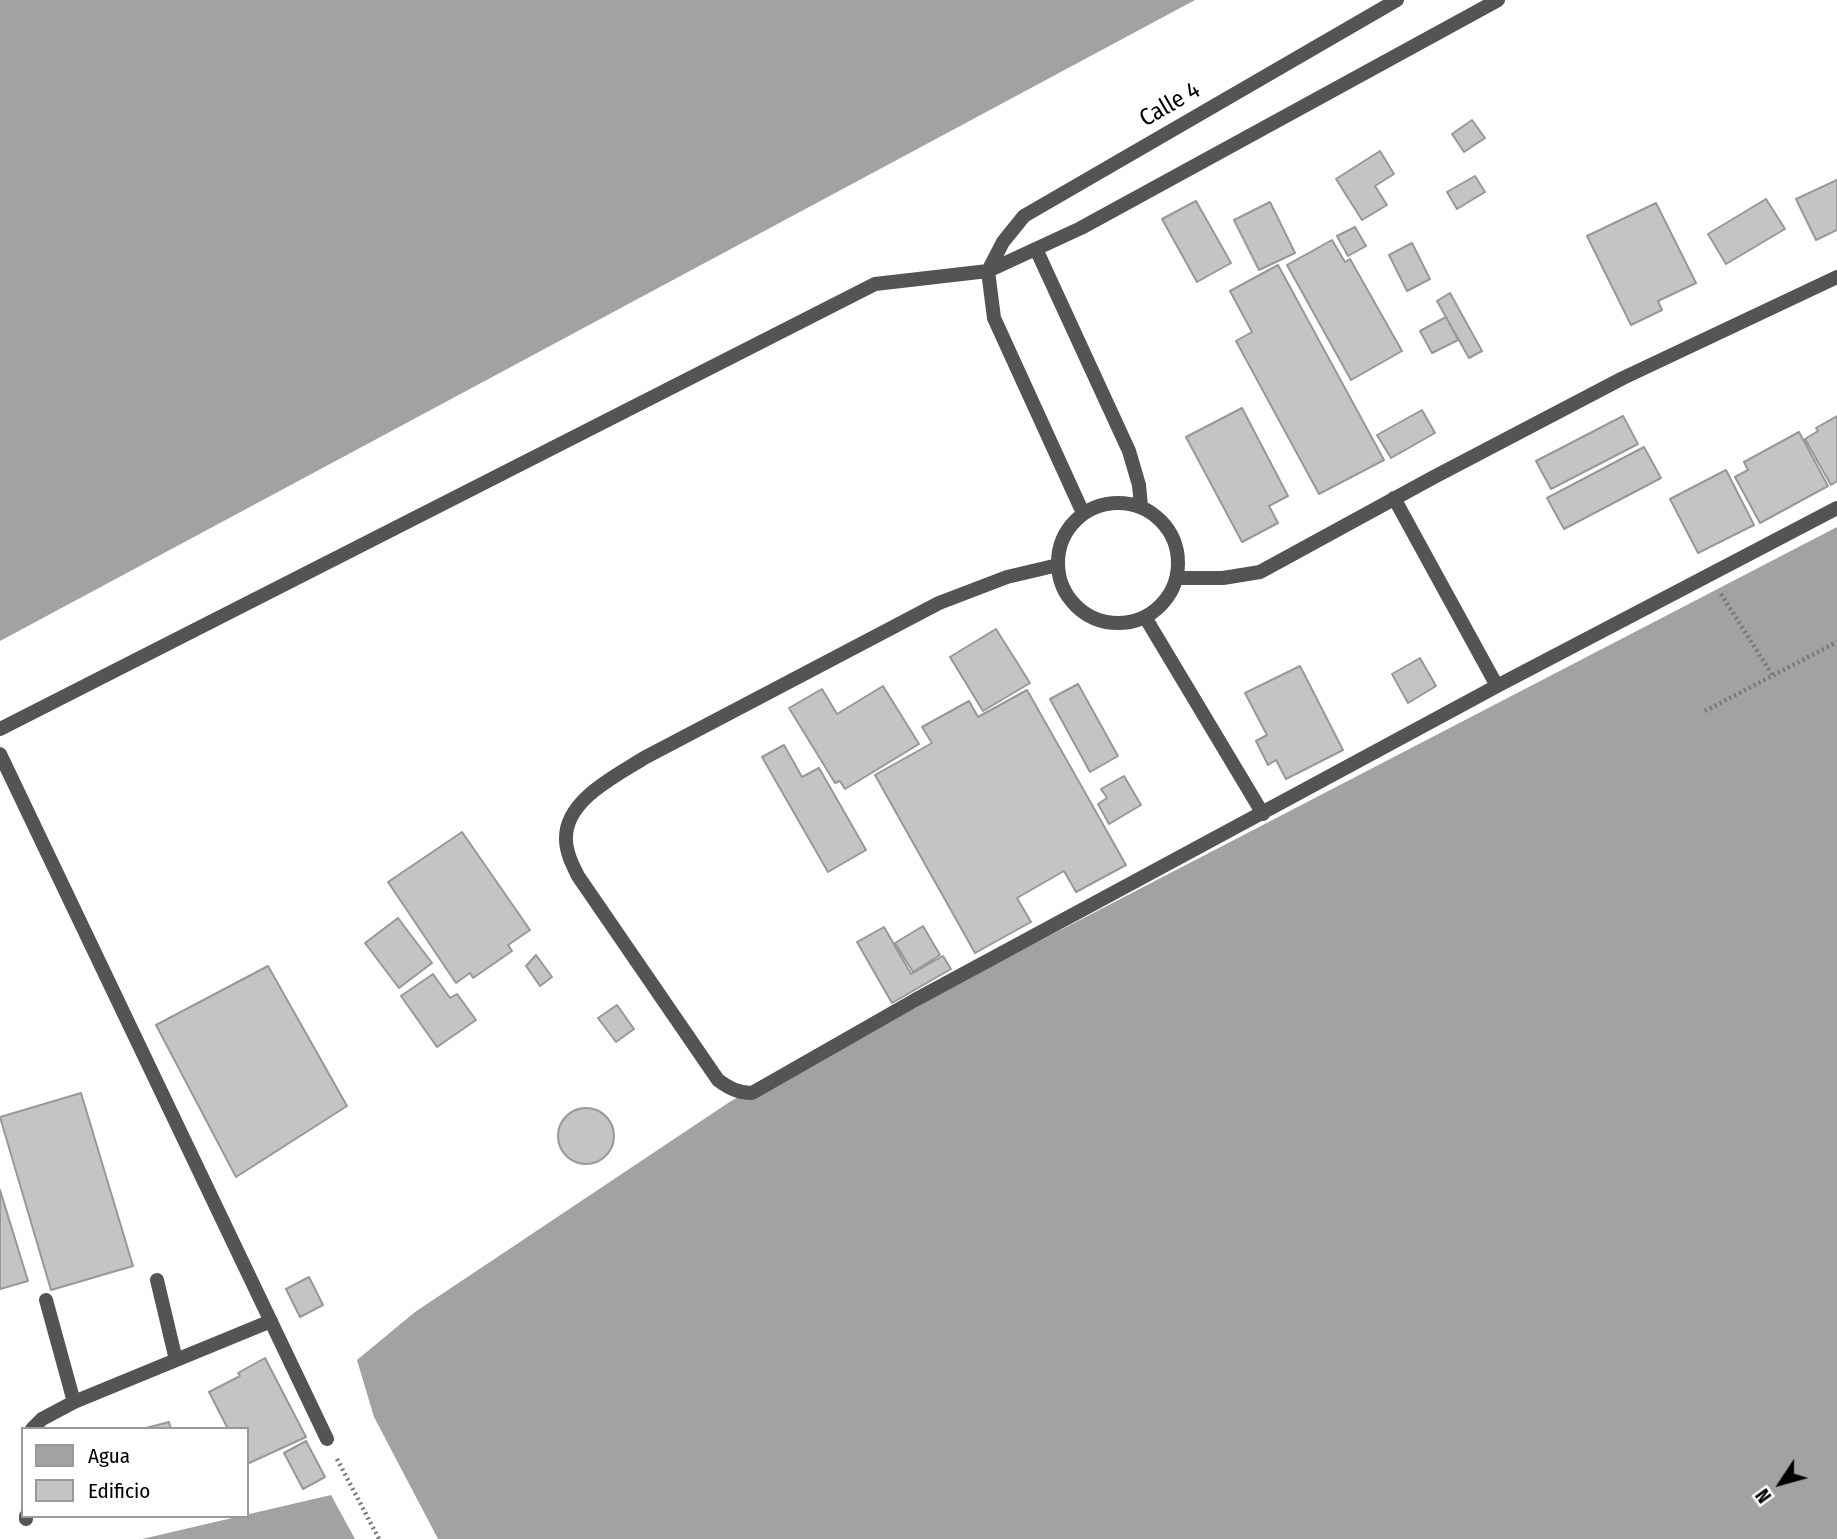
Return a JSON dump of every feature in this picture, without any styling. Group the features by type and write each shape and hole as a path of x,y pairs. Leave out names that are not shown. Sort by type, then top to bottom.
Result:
{"lane":[{"name":"Calle 4","path":"988,271 1003,242 1024,216 1397,0"},
{"path":"0,729 875,284 988,271 1081,228 1498,0"},
{"path":"1036,249 1129,451 1139,485 1140,506"},
{"path":"988,271 993,318 1083,513"},
{"path":"1177,578 1223,578 1259,572 1623,378 1837,277"},
{"path":"1394,498 1497,687"},
{"path":"1126,502 1140,506 1156,515 1167,528 1177,552 1177,578 1170,594 1159,607 1145,617 1112,623 1095,619 1080,610 1068,597 1060,582 1058,565 1063,536 1083,513 1096,506 1126,502"},
{"path":"1058,565 1007,577 939,603 742,706 644,758 608,781 581,804 569,821 566,838 569,858 578,876 718,1080 742,1093 752,1093 915,1000 1497,687 1837,508"},
{"path":"1145,617 1263,814"},
{"path":"0,754 327,1439"},
{"path":"157,1280 176,1360"},
{"path":"47,1300 74,1402"},
{"path":"34,1427 42,1419 74,1402 271,1321"}],"path":[{"path":"1720,593 1773,676"},
{"path":"1705,711 1837,642"},
{"path":"327,1439 379,1539"}],"water":[{"path":"0,0 1195,0 0,641"},
{"path":"1837,527 1837,1539 438,1539 374,1417 357,1360 415,1312 731,1101"},
{"path":"331,1495 355,1539 142,1539 232,1518 248,1518 248,1514"}],"building":[{"path":"1472,120 1485,138 1464,152 1452,134"},
{"path":"1380,151 1394,174 1375,186 1387,205 1362,220 1336,179"},
{"path":"1475,176 1485,192 1457,209 1447,192"},
{"path":"1837,180 1837,230 1816,240 1796,199"},
{"path":"1766,199 1785,229 1726,264 1708,234"},
{"path":"1196,201 1231,263 1197,282 1162,219"},
{"path":"1270,202 1295,253 1259,270 1234,220"},
{"path":"1656,203 1696,283 1658,301 1662,310 1631,325 1587,236"},
{"path":"1355,227 1366,246 1348,256 1337,236"},
{"path":"1332,240 1345,262 1350,259 1402,351 1351,380 1287,265"},
{"path":"1412,243 1430,279 1407,291 1389,255"},
{"path":"1278,265 1384,460 1319,494 1236,341 1252,332 1230,291"},
{"path":"1450,293 1482,351 1469,358 1437,301"},
{"path":"1446,317 1458,340 1432,353 1420,331"},
{"path":"1242,408 1288,496 1269,506 1278,523 1242,542 1186,437"},
{"path":"1422,410 1435,433 1391,458 1377,435"},
{"path":"1623,416 1638,444 1551,489 1536,461"},
{"path":"1837,416 1837,481 1831,485 1805,439 1818,431 1816,428"},
{"path":"1799,432 1828,486 1760,523 1735,477 1748,470 1744,462"},
{"path":"1644,447 1661,478 1564,529 1547,498"},
{"path":"1726,470 1754,525 1698,553 1670,499"},
{"path":"996,629 1030,683 983,711 950,657"},
{"path":"1420,658 1436,686 1408,703 1392,674"},
{"path":"1300,666 1343,750 1286,779 1276,760 1268,765 1256,741 1267,735 1245,693"},
{"path":"1078,684 1118,756 1090,772 1050,699"},
{"path":"883,686 919,744 845,789 840,781 835,783 789,708 822,689 837,714"},
{"path":"1027,690 1126,865 1076,892 1064,871 1017,898 1031,922 975,953 875,775 932,743 922,727 969,701 978,717"},
{"path":"784,745 802,777 819,768 866,850 828,872 762,757"},
{"path":"1124,776 1141,805 1109,824 1098,804 1107,798 1101,789"},
{"path":"462,832 530,930 508,945 512,951 473,978 470,973 456,983 388,882"},
{"path":"398,918 432,963 399,988 365,943"},
{"path":"923,926 940,955 913,972 895,943"},
{"path":"884,927 911,974 943,956 951,969 892,1003 857,942"},
{"path":"536,955 552,977 540,986 526,966"},
{"path":"268,966 347,1106 236,1177 156,1025"},
{"path":"433,974 450,998 457,994 476,1020 437,1047 401,996"},
{"path":"617,1005 634,1029 616,1042 598,1018"},
{"path":"81,1093 133,1266 51,1290 0,1117"},
{"path":"580,1108 592,1108 606,1116 614,1130 612,1147 606,1156 592,1164 580,1164 563,1152 558,1142 558,1130 570,1113"},
{"path":"0,1190 28,1281 0,1289"},
{"path":"309,1277 323,1305 300,1317 286,1289"},
{"path":"265,1358 306,1437 248,1464 248,1427 227,1427 209,1392 240,1376 238,1373"},
{"path":"169,1422 170,1427 150,1427"},
{"path":"306,1441 325,1477 303,1489 284,1453"}]}
